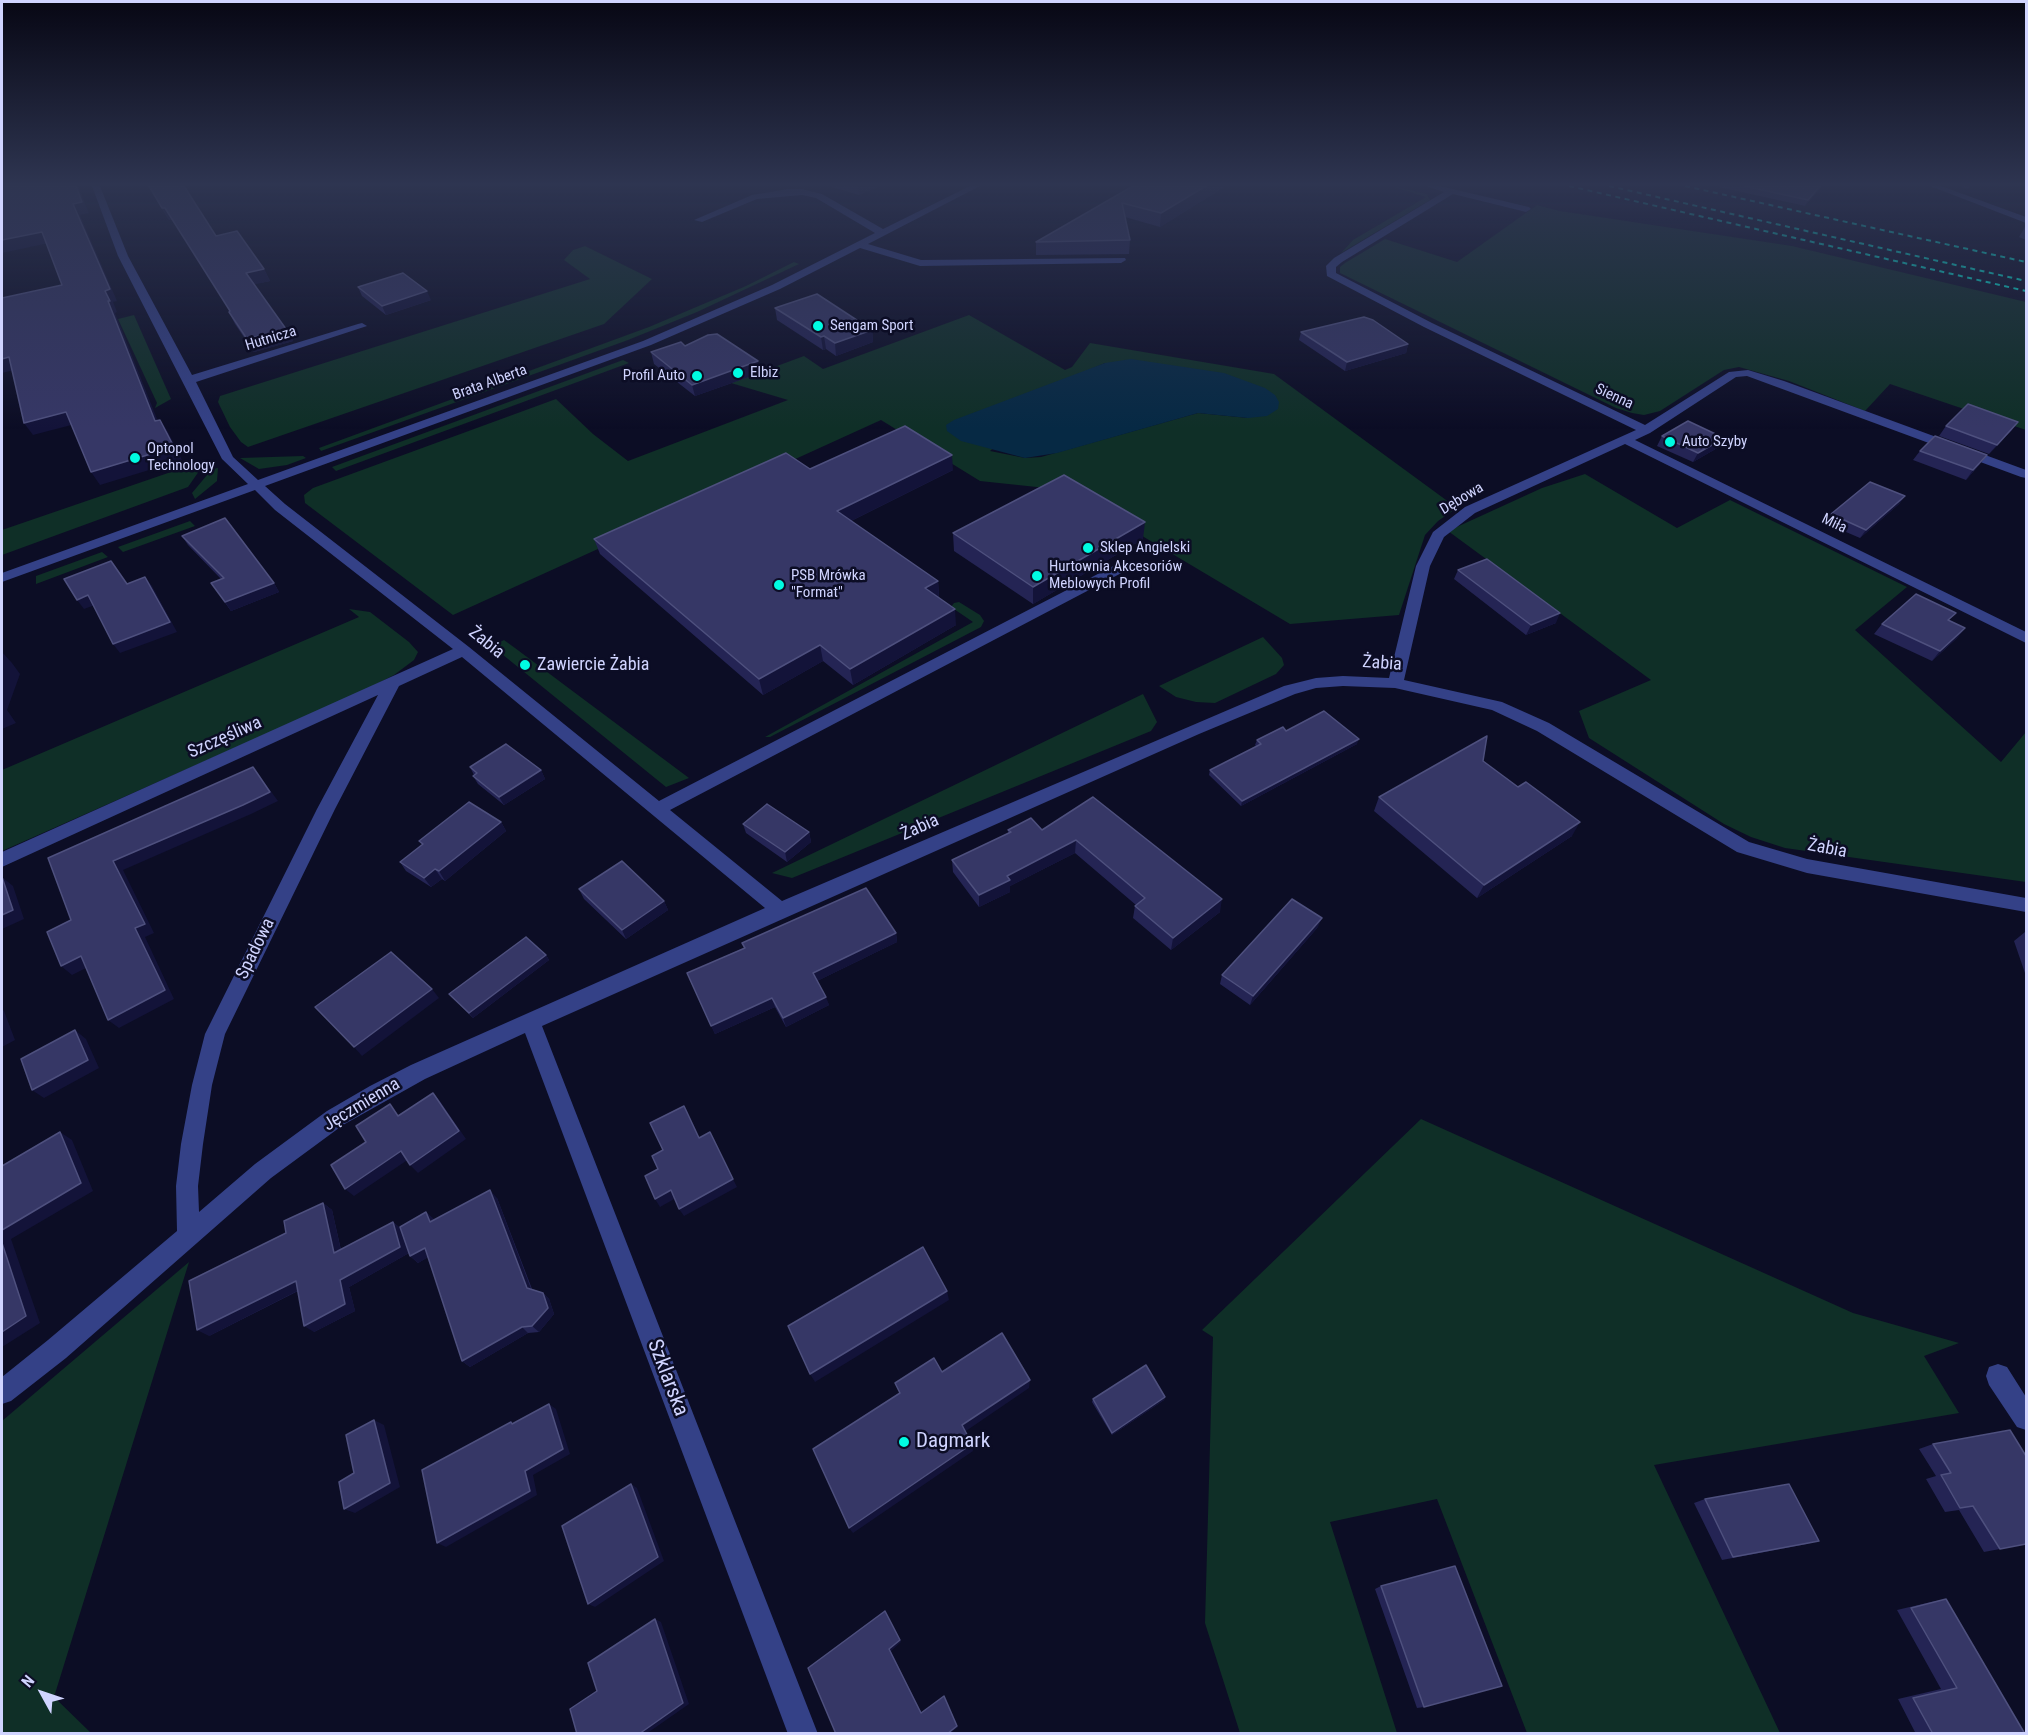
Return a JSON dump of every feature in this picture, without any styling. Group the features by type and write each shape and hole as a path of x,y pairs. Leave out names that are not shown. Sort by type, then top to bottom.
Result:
{"street":[{"name":"Żabia","path":"129,267 228,459 256,487 464,650 780,910 1290,690 1316,683 1343,681 1395,683 1496,706 1543,727 1743,847 1807,866 2026,905"},
{"name":"Brata Alberta","path":"2,578 647,343 776,287 816,267"},
{"name":"Sienna","path":"1331,267 1331,274 1428,325 1646,430 1692,402 1728,375 1740,372 1780,383 2026,474"},
{"name":"Hutnicza","path":"189,380 362,326"},
{"name":"Dębowa","path":"1395,683 1423,566 1438,535 1470,510 1646,430"},
{"name":"Miła","path":"1626,440 2026,638"},
{"path":"658,809 1126,565"},
{"name":"Szczęśliwa","path":"2,860 464,650"},
{"name":"Spadowa","path":"188,1234 187,1185 192,1144 202,1085 215,1034 326,809 392,684"},
{"name":"Jęczmienna","path":"2,1392 57,1349 263,1171 335,1118 418,1072 780,910"},
{"name":"Szklarska","path":"531,1022 803,1734"},
{"path":"1998,1376 2026,1418"}],"green space":[{"path":"574,267 628,267 652,279 604,324 248,447 241,442 230,427 218,402 220,396 590,279"},
{"path":"784,267 793,267 697,312 628,340 321,451 319,448 649,327 746,286"},
{"path":"1340,267 1880,267 2026,302 2026,430 1890,384 1865,411 1789,381 1739,367 1724,370 1660,411 1644,415 1632,413 1616,408 1340,273"},
{"path":"134,315 171,399 155,408 157,403 118,319"},
{"path":"969,315 1065,370 1072,367 1090,343 1274,374 1457,508 1438,521 1425,535 1399,615 1290,624 1065,490 980,481 881,420 453,615 305,503 304,495 313,488 556,399 593,434 628,461 788,400 731,383 804,356 823,369","holes":["1105,363 1248,418 1198,413 1041,457 1025,458 990,451 1075,376"]},
{"path":"623,360 629,363 336,471 332,467"},
{"path":"303,456 306,458 287,465 259,469 240,458"},
{"path":"203,461 204,464 188,487 2,555 2,530"},
{"path":"218,468 217,481 195,499 192,493 212,469"},
{"path":"1585,474 1677,528 1730,500 1907,587 1855,630 2001,762 2026,732 2026,882 1785,848 1751,837 1724,824 1589,738 1579,711 1651,680 1448,531 1542,488"},
{"path":"190,521 195,526 123,552 118,547"},
{"path":"102,552 108,557 36,584 36,576"},
{"path":"959,602 980,615 984,621 981,627 770,737 765,737 973,622 951,607 954,603"},
{"path":"349,609 370,612 409,642 418,652 414,660 394,675 361,692 2,851 2,770 359,617"},
{"path":"1263,637 1282,658 1284,665 1276,674 1215,703 1196,702 1176,697 1159,686"},
{"path":"504,640 689,778 666,787 492,646"},
{"path":"1143,694 1157,722 1151,731 792,878 772,873"},
{"path":"1421,1119 1853,1313 1959,1343 1924,1356 1959,1413 1654,1465 1780,1733 1527,1733 1437,1499 1330,1522 1397,1733 1240,1733 1205,1623 1213,1337 1202,1330"},
{"path":"189,1262 54,1697 91,1733 2,1733 2,1421"}],"water":[{"path":"1131,359 1224,373 1265,388 1275,395 1279,402 1278,409 1267,416 1248,418 1198,413 1057,453 1025,458 961,441 947,431 946,425 954,420 1105,363"}],"building":[{"path":"55,267 100,267 110,289 105,291 110,301 108,301 155,421 160,420 174,447 91,472 66,412 24,423 9,357 2,359 2,298 62,285"},
{"path":"202,267 263,267 264,269 246,273 286,329 247,339"},
{"path":"403,273 427,291 382,306 358,287"},
{"path":"817,294 872,330 835,343 824,336 821,337 775,308"},
{"path":"1364,317 1373,320 1408,344 1347,362 1301,332"},
{"path":"717,334 758,361 692,385 651,352 681,342 685,346 708,335"},
{"path":"1968,404 2018,422 1997,445 1946,426"},
{"path":"1688,421 1724,438 1698,453 1662,436"},
{"name":"PSB Mrówka \"Format\"","path":"905,426 952,455 837,511 938,581 925,588 955,609 850,669 820,645 759,679 594,539 786,453 810,469"},
{"path":"1935,436 1987,455 1973,470 1920,451"},
{"path":"1064,475 1145,522 1033,587 953,533"},
{"path":"1870,482 1905,496 1866,530 1831,514"},
{"path":"225,518 274,583 225,602 211,583 224,578 182,536"},
{"path":"1487,559 1560,613 1531,625 1458,570"},
{"path":"111,561 127,584 145,577 170,622 113,644 88,595 77,600 64,579"},
{"path":"1916,594 1956,613 1948,620 1965,628 1940,651 1882,624"},
{"path":"1324,711 1359,739 1242,801 1210,770 1261,744 1257,740 1283,727 1286,731"},
{"path":"1487,736 1483,761 1518,787 1526,782 1580,822 1484,885 1379,797"},
{"path":"506,744 541,770 499,797 473,776 477,773 470,767"},
{"path":"253,767 270,792 113,861 145,924 135,928 165,990 108,1020 81,956 61,966 47,932 71,920 48,858"},
{"path":"1093,797 1222,899 1173,938 1135,906 1145,898 1076,840 1007,876 1010,880 979,895 952,860 1011,832 1008,830 1031,818 1042,830"},
{"path":"469,802 501,822 439,871 435,869 424,878 400,862 423,844 419,841"},
{"path":"767,804 809,832 785,852 743,824"},
{"path":"622,861 664,901 622,930 579,889"},
{"path":"2,877 13,910 2,915"},
{"path":"866,888 896,933 813,973 826,997 783,1018 772,998 711,1026 687,973 745,948 742,943"},
{"path":"1292,899 1322,918 1253,996 1222,975"},
{"path":"526,937 546,955 469,1013 449,994"},
{"path":"391,952 432,989 354,1047 315,1007"},
{"path":"75,1030 88,1060 32,1090 21,1059"},
{"path":"433,1093 459,1131 410,1165 401,1151 345,1189 331,1165 366,1142 356,1126 390,1104 398,1116"},
{"path":"684,1106 699,1138 710,1132 733,1179 679,1209 671,1190 655,1199 645,1176 658,1169 652,1156 663,1150 650,1123"},
{"path":"60,1132 81,1183 2,1230 2,1166"},
{"path":"490,1190 527,1288 543,1293 548,1308 532,1326 522,1327 462,1361 425,1248 410,1256 400,1227 426,1212 430,1222"},
{"path":"323,1203 334,1253 393,1222 400,1247 340,1280 345,1304 304,1326 296,1281 197,1330 189,1281 286,1233 284,1221"},
{"path":"2,1243 26,1316 2,1332"},
{"path":"923,1247 947,1291 810,1374 788,1326"},
{"name":"Dagmark","path":"1002,1333 1030,1380 962,1425 972,1444 849,1528 813,1449 900,1393 895,1383 934,1358 942,1372"},
{"path":"1146,1365 1165,1397 1112,1433 1093,1399"},
{"path":"549,1404 563,1449 525,1471 530,1491 437,1543 422,1470"},
{"path":"374,1420 390,1483 344,1509 339,1482 354,1473 346,1435"},
{"path":"2010,1430 2026,1456 2026,1544 2000,1549 1973,1506 1960,1508 1941,1475 1951,1473 1933,1444"},
{"path":"631,1484 658,1557 588,1604 562,1526"},
{"path":"1789,1484 1819,1541 1733,1557 1705,1499"},
{"path":"1455,1566 1502,1686 1424,1707 1381,1586"},
{"path":"1946,1599 2025,1734 1933,1734 1913,1698 1957,1688 1911,1608"},
{"path":"885,1611 900,1640 889,1649 921,1713 944,1696 957,1726 947,1734 836,1734 808,1668"},
{"path":"655,1619 683,1703 639,1734 577,1734 570,1709 597,1691 588,1663"}],"railway":[{"path":"1921,267 2026,291"},
{"path":"1964,267 2026,281"}],"place":[{"name":"Sengam Sport","path":"818,326"},
{"name":"Elbiz","path":"738,373"},
{"name":"Profil Auto","path":"697,376"},
{"name":"Auto Szyby","path":"1670,442"},
{"name":"Optopol Technology","path":"135,458"},
{"name":"Sklep Angielski","path":"1088,548"},
{"name":"Hurtownia Akcesoriów Meblowych Profil","path":"1037,576"},
{"name":"PSB Mrówka \"Format\"","path":"779,585"},
{"name":"Zawiercie Żabia","path":"525,665"},
{"name":"Dagmark","path":"904,1442"}]}
